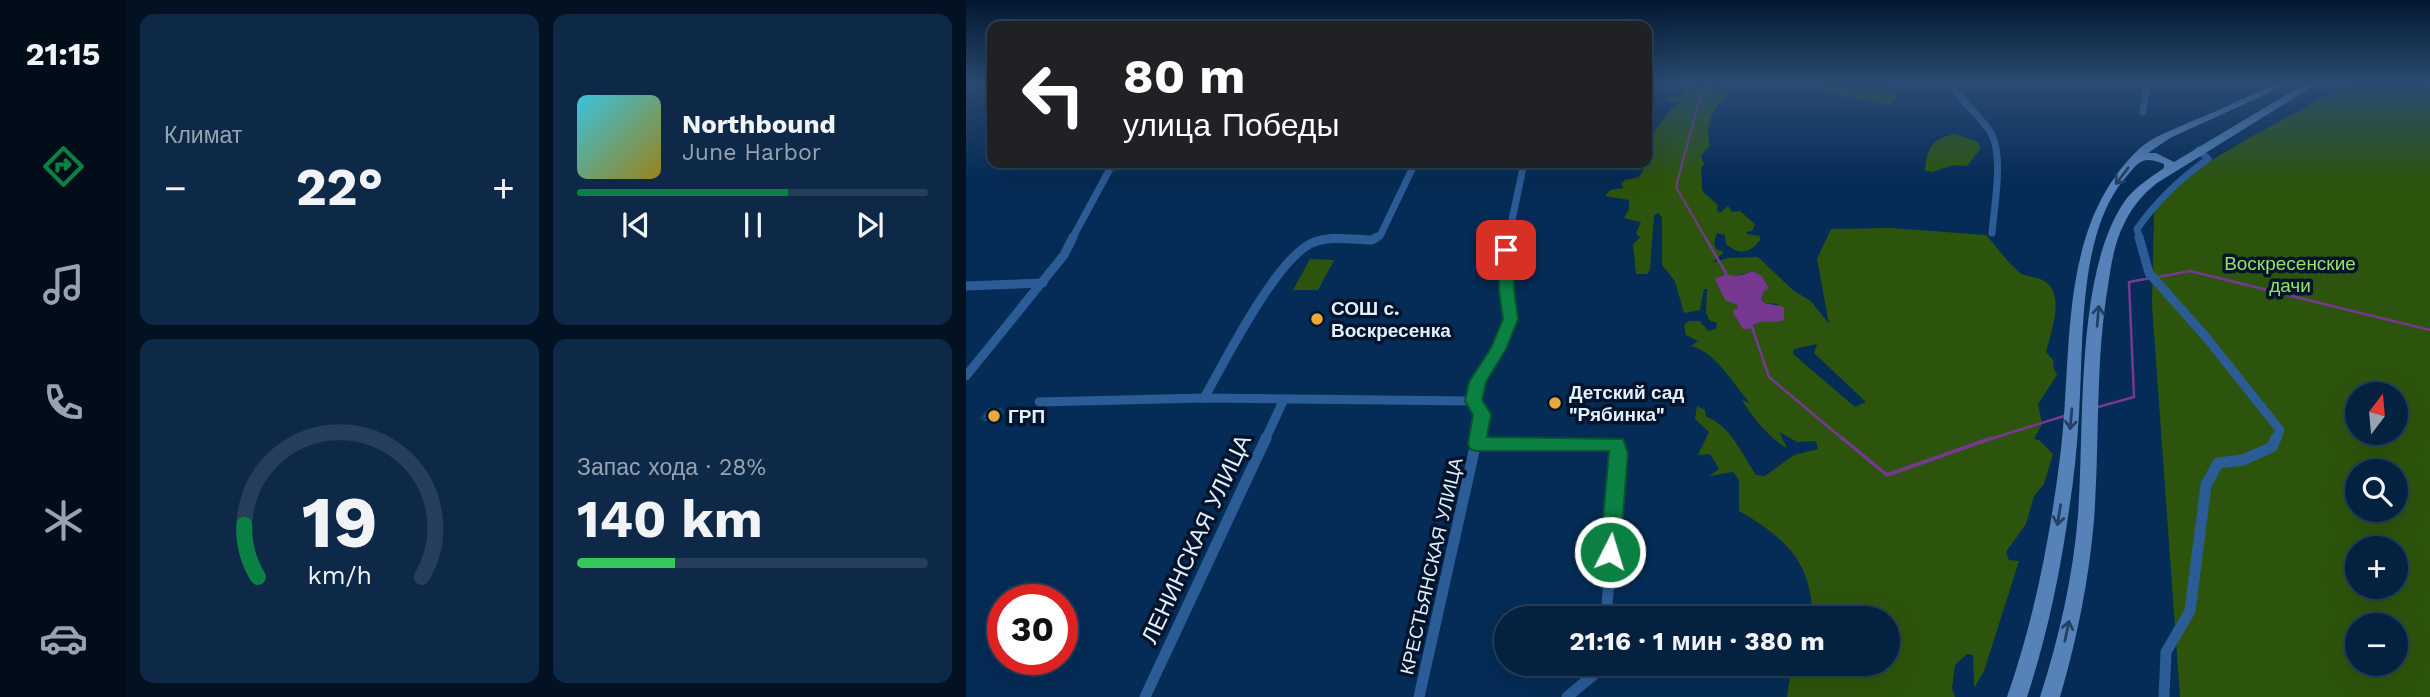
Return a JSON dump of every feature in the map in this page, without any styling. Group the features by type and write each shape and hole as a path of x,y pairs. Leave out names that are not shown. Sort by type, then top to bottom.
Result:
{"main road":[{"path":"2017,697 2033,646 2047,580 2069,448 2081,287 2088,247 2101,210 2116,183 2136,158 2158,141 2214,116"},
{"path":"2050,697 2063,649 2087,508 2092,384 2100,293 2112,233 2124,211 2140,191 2194,153 2258,116"},
{"path":"2158,141 2165,150 2194,153"},
{"path":"2136,158 2152,155 2164,159 2170,165 2169,170"}],"street":[{"path":"1975,116 1997,141 1992,233"},
{"path":"2164,697 2166,652 2190,611 2206,485 2218,463 2243,460 2272,447 2280,430 2206,337 2149,273 2143,256 2137,229 2149,211 2193,169 2208,159 2194,153"},
{"path":"966,376 1064,255 1110,168"},
{"path":"1203,398 1293,256 1314,243 1372,240 1380,236 1413,168"},
{"path":"1039,402 1203,398 1473,401 1478,382 1498,349 1511,319 1506,250 1523,168"},
{"path":"966,286 1043,283"},
{"name":"ЛЕНИНСКАЯ УЛИЦА","path":"1145,697 1284,399"},
{"name":"КРЕСТЬЯНСКАЯ УЛИЦА","path":"1419,697 1482,414 1473,401"},
{"path":"1476,444 1616,444 1619,453 1607,606"},
{"path":"1567,697 1592,676"}],"green space":[{"path":"1666,116 1713,116 1708,131 1710,145 1701,156 1704,165 1701,167 1702,189 1718,205 1717,210 1720,213 1728,206 1732,212 1740,211 1755,224 1752,231 1746,232 1760,236 1760,240 1749,250 1740,251 1726,244 1725,235 1717,233 1714,243 1716,249 1724,252 1712,263 1728,258 1758,257 1794,291 1811,301 1829,324 1817,259 1831,229 1891,228 1986,235 2019,272 2038,278 2051,287 2056,304 2046,352 2054,361 2053,367 2057,375 2038,404 2042,424 2034,439 2039,440 2053,454 2044,484 2034,496 2026,524 2006,552 2009,560 2019,561 1984,671 1974,688 1973,655 1967,654 1955,665 1952,688 1955,697 1787,697 1790,676 1900,676 1900,606 1811,606 1807,581 1793,553 1770,531 1739,511 1739,480 1733,472 1709,476 1719,469 1710,454 1698,455 1709,432 1695,419 1697,406 1705,410 1706,417 1729,433 1756,475 1765,476 1794,455 1818,449 1816,441 1797,442 1779,432 1787,448 1774,439 1751,413 1742,400 1750,403 1716,361 1691,346 1698,341 1686,335 1684,325 1689,321 1700,321 1708,331 1716,329 1717,323 1710,321 1706,313 1707,289 1704,289 1700,310 1684,313 1675,281 1662,265 1662,218 1659,213 1654,215 1650,269 1647,274 1636,274 1633,244 1640,238 1636,233 1641,222 1624,218 1629,209 1629,200 1605,196 1610,190 1624,188 1621,184 1625,180 1639,177 1644,168 1652,168 1652,134","holes":["1752,271 1761,275 1764,291 1761,300 1777,304 1778,322 1762,321 1749,329 1736,304 1726,274 1734,277","1817,344 1814,353 1866,402 1855,407 1793,354 1794,349"]},
{"name":"Воскресенские дачи","path":"2290,116 2430,116 2430,697 2180,697 2152,305 2154,210 2180,179"},
{"path":"1955,134 1978,142 1981,148 1967,166 1954,165 1932,172 1925,171 1927,156 1935,142"},
{"path":"1310,259 1334,260 1318,290 1293,290"}],"shaded area":[{"path":"1752,271 1761,275 1769,288 1764,291 1761,300 1784,307 1784,320 1762,322 1743,329 1732,311 1738,308 1736,304 1725,300 1715,279 1726,274 1736,276"}],"building":[{"path":"989,409 1001,409 994,418 981,418"}],"waterway":[{"path":"1695,116 1676,187 1706,239"},
{"path":"1705,237 1727,275"},
{"path":"2158,277 2190,271 2430,330"},
{"path":"2098,407 2134,397 2129,282 2151,278"},
{"path":"1751,324 1769,377 1844,440"},
{"path":"1987,440 2064,416"},
{"path":"1842,438 1887,475 1992,438"}],"place":[{"name":"СОШ с. Воскресенка","path":"1317,319"},
{"name":"Детский сад \"Рябинка\"","path":"1555,403"},
{"name":"ГРП","path":"994,416"}],"route":[{"path":"1506,250 1511,319 1498,349 1478,382 1473,401 1482,414 1476,444 1616,444 1619,453 1610,552"}]}
